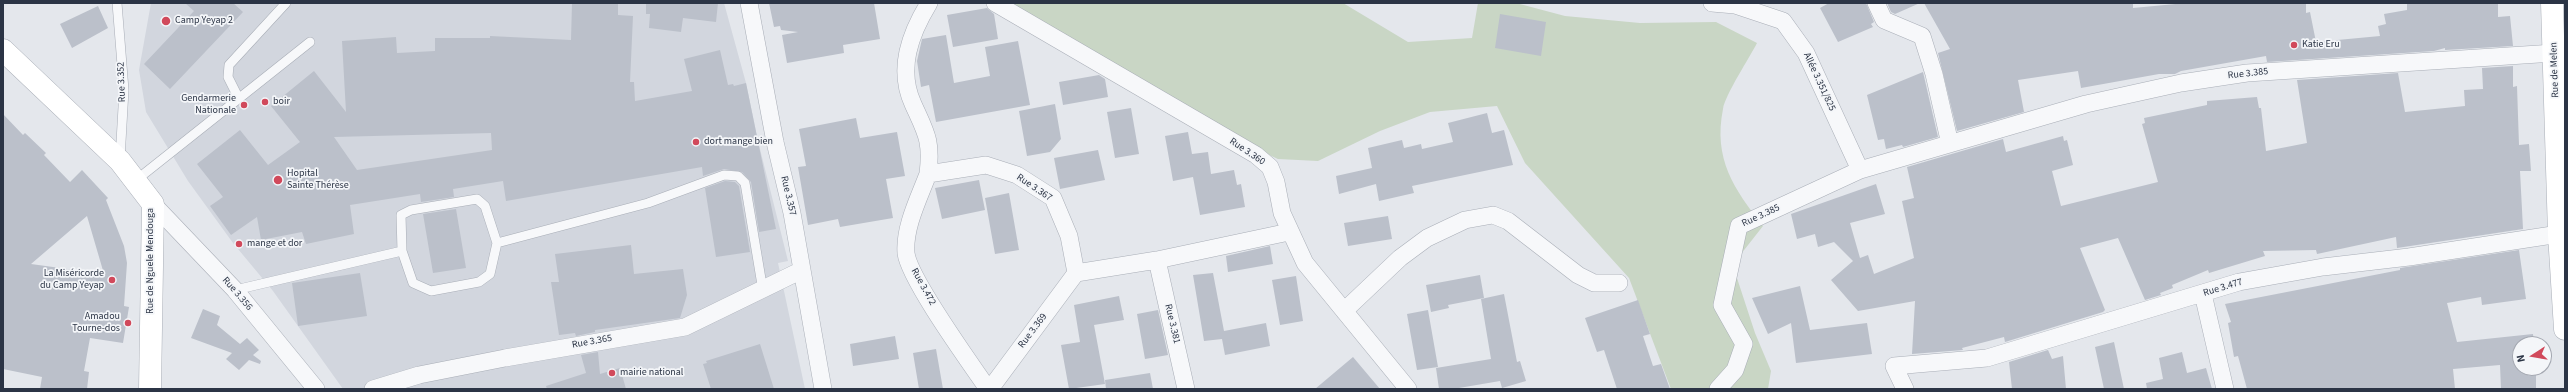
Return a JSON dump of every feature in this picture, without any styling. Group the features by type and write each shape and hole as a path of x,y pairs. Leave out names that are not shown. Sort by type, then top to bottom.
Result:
{"street":[{"name":"Rue 3.357","path":"749,3 824,389"},
{"path":"928,174 930,154 929,146 926,130 912,103 906,82 906,54 916,25 929,3"},
{"name":"Rue 3.360","path":"994,3 1256,155 1270,167 1289,232 1305,263 1408,389"},
{"name":"Allée 3.351/825","path":"1712,3 1735,5 1783,22 1806,53 1860,170"},
{"path":"1876,3 1884,20 1922,36 1934,74 1950,144"},
{"name":"Rue de Melen","path":"2552,3 2558,234 2565,329"},
{"name":"Rue de Nguele Mendouga","path":"3,50 120,161 153,204 150,389"},
{"name":"Rue 3.385","path":"1718,389 1735,370 1744,344 1722,305 1739,226 1860,170 2086,104 2181,83 2225,76 2554,53"},
{"name":"Rue 3.367","path":"928,174 986,165 1017,175 1053,198 1069,236 1076,273"},
{"name":"Rue 3.472","path":"928,174 908,233 906,254 917,280 989,389"},
{"name":"Rue 3.356","path":"153,204 235,290 310,386"},
{"path":"1344,311 1400,258 1427,238 1465,220 1493,215 1508,222 1578,275 1594,283 1619,283"},
{"path":"1076,273 1157,260 1289,232"},
{"name":"Rue 3.477","path":"1905,389 1894,366 1988,358 2240,282 2323,267 2409,257 2558,234"},
{"name":"Rue 3.381","path":"1157,260 1186,389"},
{"name":"Rue 3.365","path":"373,389 419,375 685,327 763,291 802,270"},
{"name":"Rue 3.369","path":"989,389 1076,273"},
{"path":"2203,294 2226,389"}],"lane":[{"name":"Rue 3.352","path":"117,3 124,90 120,161"},
{"path":"239,99 228,77 229,66 286,3"},
{"path":"135,181 310,42"},
{"path":"497,243 648,203 724,175 738,176 746,184 763,291"},
{"path":"477,199 486,206 497,243 490,274 479,282 431,291 413,283 402,251 401,215 411,210 477,199"},
{"path":"235,290 402,251"}],"shaded area":[{"path":"151,3 724,3 746,83 758,141 788,261 778,263 805,389 343,389 273,291 233,243 188,181 146,112 139,70"}],"green space":[{"path":"1004,3 1343,3 1408,42 1472,38 1478,3 1516,3 1565,16 1640,23 1716,22 1757,43 1725,103 1721,127 1721,143 1728,172 1735,186 1763,226 1741,254 1735,272 1755,333 1771,371 1768,389 1671,389 1629,278 1525,163 1497,106 1430,112 1380,131 1318,161 1278,159 1221,133"}],"building":[{"path":"185,3 233,3 243,12 170,89 144,64 194,11"},
{"path":"572,3 618,3 618,15 633,16 630,82 634,82 635,101 692,91 684,59 720,50 728,85 733,84 734,86 746,83 776,229 759,232 751,182 742,172 724,169 703,176 702,167 506,201 503,181 453,189 454,197 421,202 420,194 350,205 354,234 306,244 302,232 261,240 257,217 231,235 210,206 223,197 197,164 240,130 268,165 300,142 271,106 314,71 346,112 342,41 396,37 397,53 435,51 435,38 490,38 490,36 571,40","holes":["491,133 492,150 357,170 334,137"]},
{"path":"646,3 718,3 716,22 683,18 681,32 649,28 650,14 646,14"},
{"path":"769,3 874,3 880,39 843,45 844,53 787,63 782,35 798,32 781,30 780,26 774,27"},
{"path":"1829,3 1866,3 1874,22 1871,24 1873,27 1838,42 1820,8"},
{"path":"1887,3 1920,3 1895,14 1891,12"},
{"path":"1924,3 2133,3 2133,8 2186,3 2306,3 2306,13 2310,12 2316,42 2380,36 2378,26 2386,24 2384,14 2407,10 2407,3 2498,3 2498,17 2510,16 2513,46 2445,50 2445,48 2434,51 2267,62 2266,56 2181,71 2175,74 2159,74 2081,88 2078,71 2018,80 2024,112 1957,131 1938,53 1950,49"},
{"path":"98,6 108,28 72,48 60,24"},
{"path":"987,8 994,14 998,39 953,47 947,15"},
{"path":"1500,14 1546,22 1541,56 1495,48"},
{"path":"946,35 954,83 990,76 985,47 1018,41 1030,105 936,122 929,85 921,87 917,61 922,39"},
{"path":"2513,66 2513,87 2517,86 2519,145 2529,144 2531,171 2520,171 2523,229 2397,248 2396,237 2317,254 2316,250 2263,251 2265,256 2209,273 2208,270 2172,285 2173,288 2160,293 2161,295 2145,300 2118,238 2080,248 2105,310 2103,312 2005,342 2004,337 1962,348 1963,350 1912,354 1915,301 1858,311 1831,280 1853,261 1834,242 1818,247 1815,234 1797,239 1791,214 1876,184 1885,214 1850,223 1860,258 1868,255 1874,274 1914,258 1902,201 1914,198 1907,167 2003,139 2006,152 2063,136 2064,141 2067,140 2073,165 2052,171 2061,206 2158,182 2142,124 2145,123 2144,118 2207,105 2207,101 2257,97 2259,108 2261,108 2266,151 2307,143 2297,80 2398,73 2405,112 2465,106 2464,90 2483,89 2482,68"},
{"path":"1923,72 1938,137 1903,147 1902,145 1886,149 1884,139 1878,140 1867,95"},
{"path":"1099,75 1105,79 1108,97 1063,105 1059,82"},
{"path":"1055,104 1061,139 1050,152 1027,156 1019,111"},
{"path":"1131,108 1139,154 1115,158 1107,112"},
{"path":"1487,113 1492,133 1504,130 1513,165 1412,186 1414,193 1379,201 1376,184 1339,194 1336,176 1372,168 1368,148 1402,140 1404,148 1421,144 1422,149 1453,142 1448,123"},
{"path":"3,114 23,135 25,133 46,153 44,155 70,182 82,170 108,198 106,200 124,246 127,263 124,306 129,307 123,343 90,338 84,371 89,372 87,389 40,389 42,377 3,369","holes":["87,216 104,274 31,264"]},
{"path":"856,118 860,138 897,132 905,176 886,179 893,218 840,227 838,219 808,225 798,167 806,166 799,129"},
{"path":"1188,132 1192,154 1208,152 1211,174 1234,170 1237,185 1241,184 1245,207 1200,215 1193,177 1173,181 1165,136"},
{"path":"1098,150 1105,180 1060,189 1054,158"},
{"path":"979,180 985,210 942,219 935,188"},
{"path":"725,181 735,182 739,186 750,252 716,257 705,188"},
{"path":"1009,193 1019,250 995,254 985,198"},
{"path":"456,209 466,268 433,273 423,214"},
{"path":"1388,216 1392,239 1348,246 1344,223"},
{"path":"631,245 634,274 683,269 687,295 680,318 595,330 595,332 576,336 575,333 559,335 551,282 559,282 555,254"},
{"path":"1270,246 1273,264 1228,272 1226,256"},
{"path":"2519,250 2526,299 2482,305 2481,297 2447,303 2457,342 2512,336 2512,376 2536,376 2536,389 2501,389 2500,365 2453,369 2455,389 2247,389 2238,356 2234,357 2228,323 2231,322 2225,304 2400,270 2400,268"},
{"path":"360,273 367,316 298,326 292,283"},
{"path":"1213,273 1224,331 1266,323 1270,346 1225,355 1222,339 1204,341 1193,275"},
{"path":"1480,275 1484,298 1448,305 1449,308 1431,312 1426,285"},
{"path":"1296,276 1303,321 1280,325 1272,280"},
{"path":"1800,286 1810,330 1867,323 1872,354 1796,363 1791,323 1768,334 1752,298"},
{"path":"1504,294 1517,362 1520,361 1526,381 1502,388 1500,381 1453,389 1439,389 1436,368 1491,359 1481,299"},
{"path":"1119,296 1124,320 1094,325 1105,384 1069,389 1061,345 1080,342 1074,305"},
{"path":"1638,300 1650,334 1643,336 1653,366 1661,364 1670,389 1617,389 1604,350 1597,352 1585,318"},
{"path":"203,309 220,316 217,325 240,344 247,338 259,350 253,355 261,361 260,364 249,360 239,370 226,359 232,353 191,338"},
{"path":"1158,310 1168,355 1145,359 1137,314"},
{"path":"1428,310 1438,367 1417,370 1407,314"},
{"path":"2533,334 2533,336 2514,336"},
{"path":"895,336 899,359 853,366 850,344"},
{"path":"2114,342 2124,389 2104,389 2095,347"},
{"path":"760,344 774,389 711,389 703,364 707,363 706,361"},
{"path":"936,349 943,389 919,389 913,353"},
{"path":"2048,350 2052,359 2063,356 2066,389 2012,389 2009,362"},
{"path":"598,352 600,374 620,368 626,389 547,389 546,386 586,373 581,355"},
{"path":"2182,352 2187,373 2206,368 2212,389 2147,389 2146,383 2163,379 2159,358"},
{"path":"1353,357 1380,389 1315,389"},
{"path":"1150,373 1153,389 1106,389 1105,380"}],"place":[{"name":"Camp Yeyap 2","path":"166,21"},
{"name":"Katie Eru","path":"2294,45"},
{"name":"boir","path":"265,102"},
{"name":"Gendarmerie Nationale","path":"244,105"},
{"name":"dort mange bien","path":"696,142"},
{"name":"Hopital Sainte Thérèse","path":"278,180"},
{"name":"mange et dor","path":"239,244"},
{"name":"La Miséricorde du Camp Yeyap","path":"112,280"},
{"name":"Amadou Tourne-dos","path":"128,323"},
{"name":"mairie national","path":"612,373"}]}
